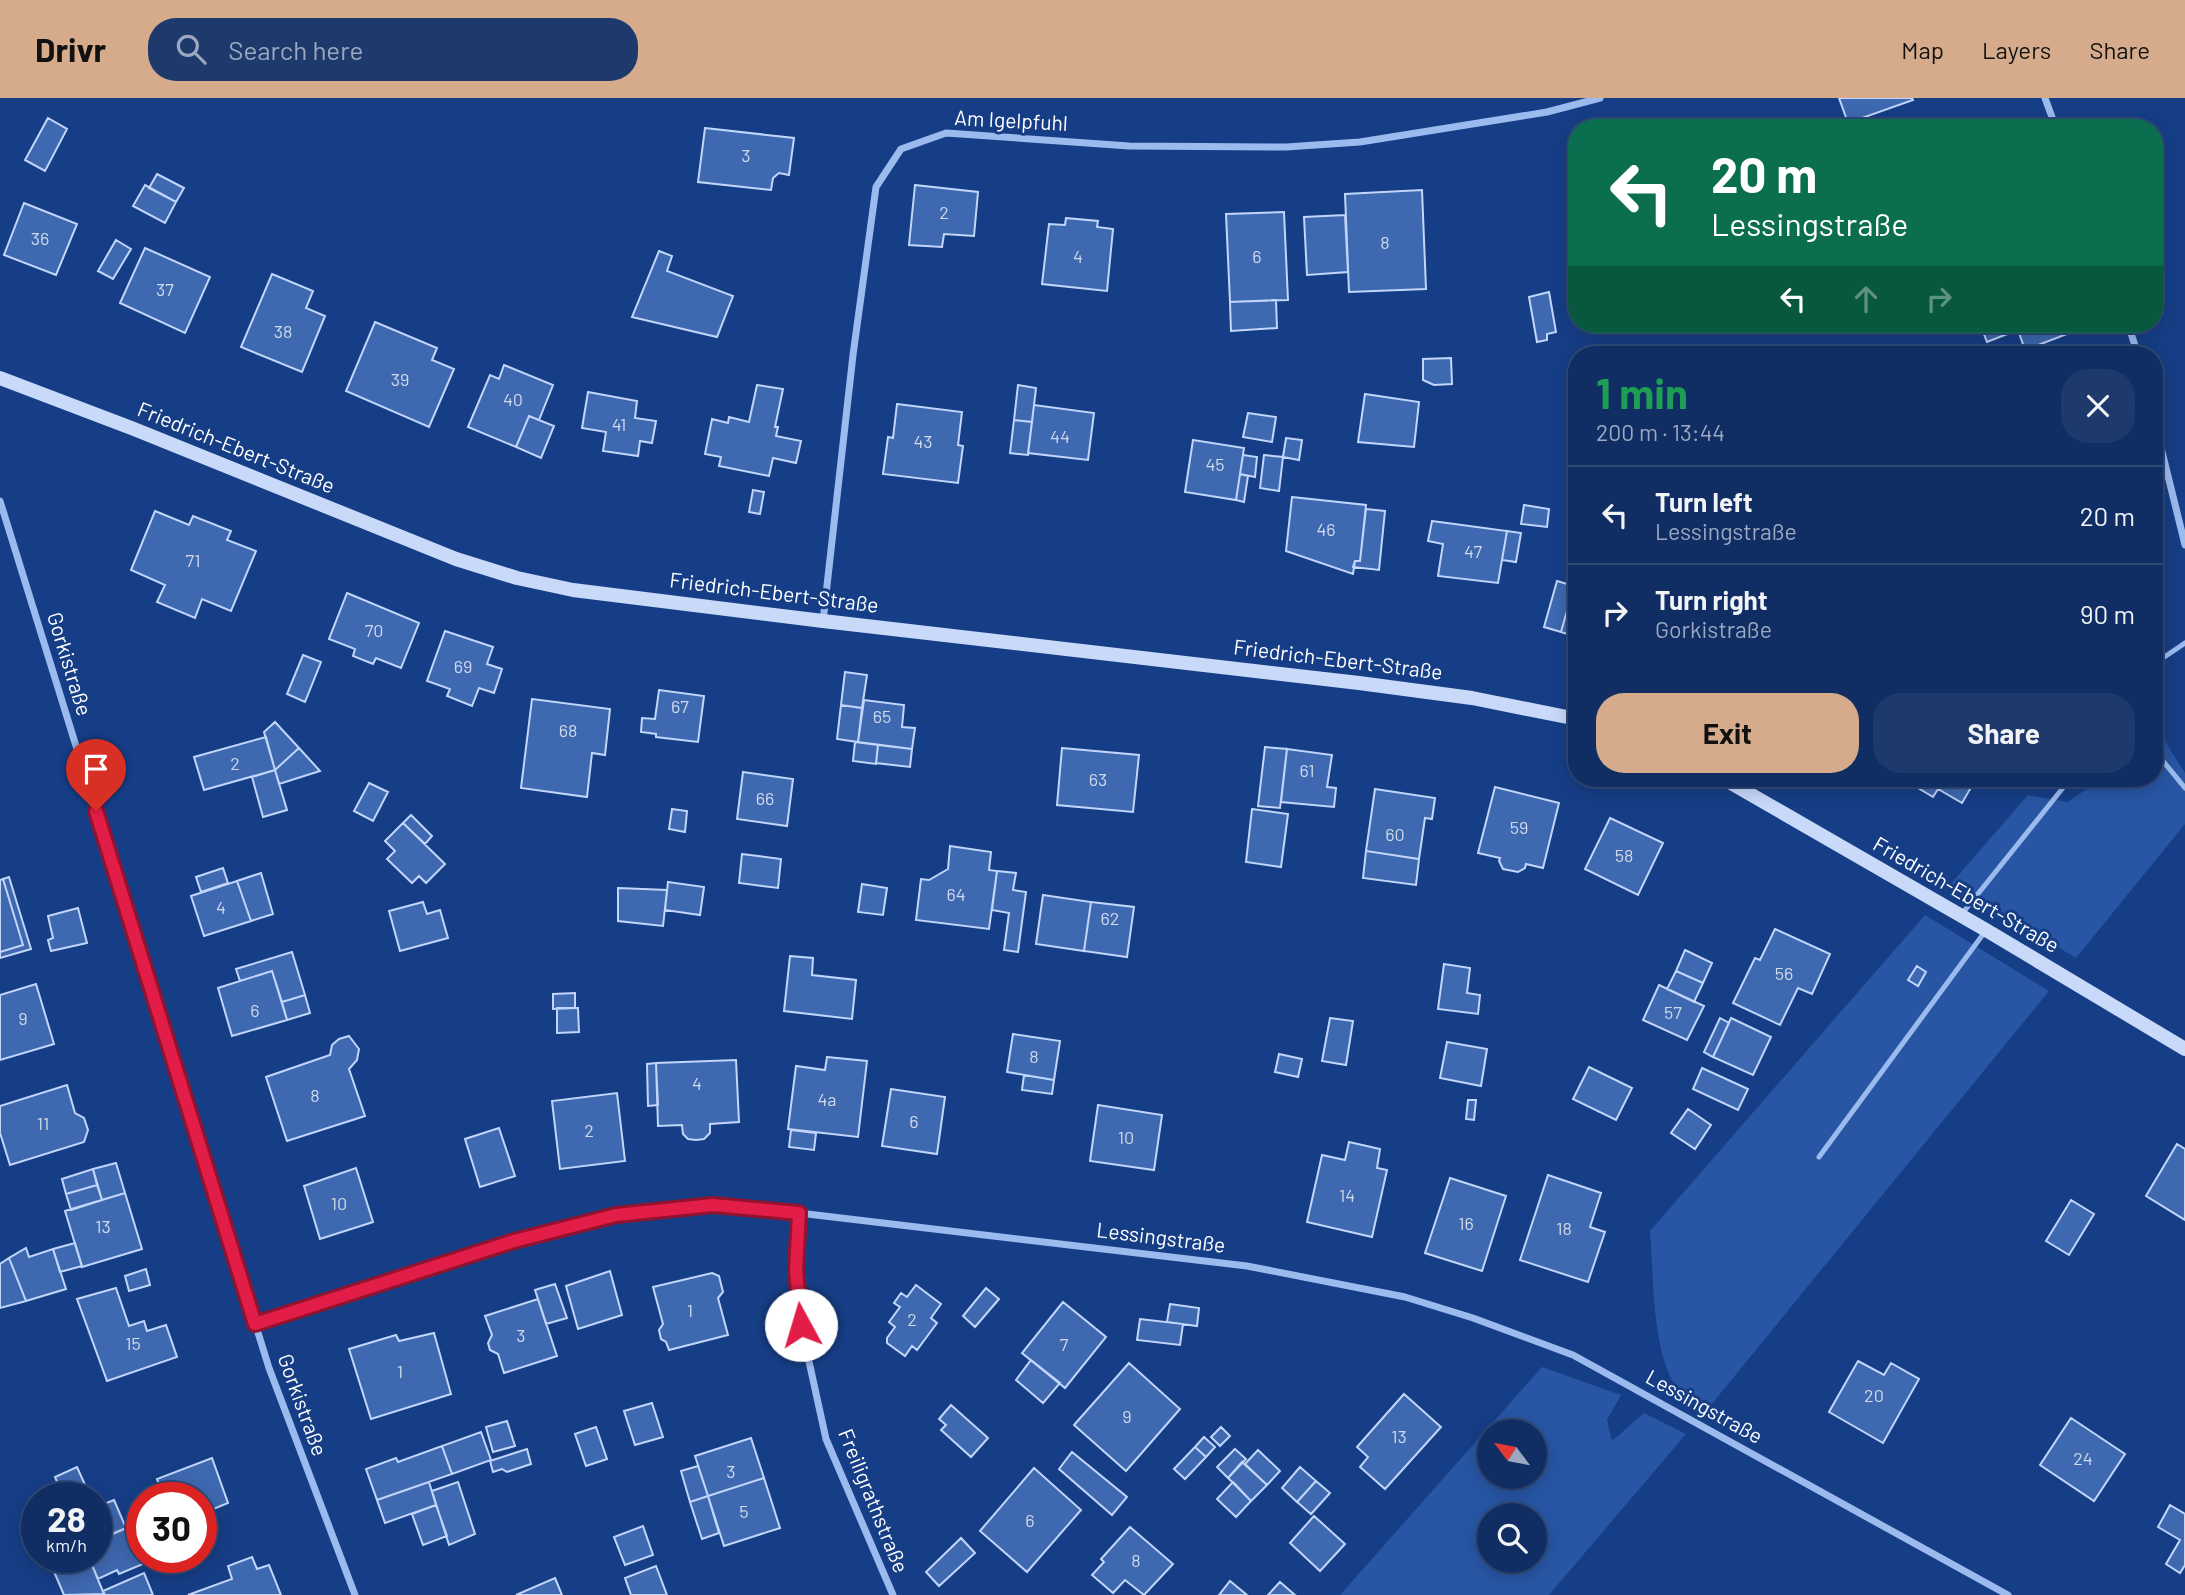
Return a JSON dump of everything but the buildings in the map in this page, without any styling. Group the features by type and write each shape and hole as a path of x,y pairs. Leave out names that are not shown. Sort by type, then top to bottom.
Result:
{"street":[{"name":"Am Igelpfuhl","path":"823,621 853,355 876,187 901,149 946,133 1129,146 1286,147 1360,142 1547,112 1600,98"},
{"path":"2045,98 2053,119"},
{"name":"Friedrich-Ebert-Straße","path":"1,381 134,429 456,559 517,578 573,590 1359,683 1472,698 1568,717"},
{"path":"2163,456 2185,545"},
{"name":"Gorkistraße","path":"0,501 255,1324 355,1595"},
{"name":"Friedrich-Ebert-Straße","path":"1738,787 1961,915 2185,1049"},
{"name":"Lessingstraße","path":"255,1324 514,1241 616,1215 713,1205 1247,1266 1398,1295 1473,1318 1573,1355 2008,1595"},
{"name":"Freiligrathstraße","path":"799,1213 796,1270 801,1325 826,1439 893,1595"}],"lane":[{"path":"2163,658 2185,643"},
{"path":"2163,761 2185,788"},
{"path":"1961,915 2064,787"},
{"path":"1819,1157 1986,930"}],"shaded area":[{"path":"2163,738 2185,773 2185,824 2076,958 1995,909 1949,886 2028,795 2067,802 2090,787 2163,787"},
{"path":"1925,915 2049,991 1706,1411 1679,1391 1663,1357 1656,1314 1650,1231"},
{"path":"1542,1367 1621,1395 1607,1420 1612,1441 1644,1413 1686,1434 1549,1595 1340,1595 1477,1440 1477,1489 1547,1489 1547,1419 1496,1419"}],"route":[{"path":"96,811 255,1324 514,1241 616,1215 713,1205 799,1213 796,1270 801,1325"}]}
